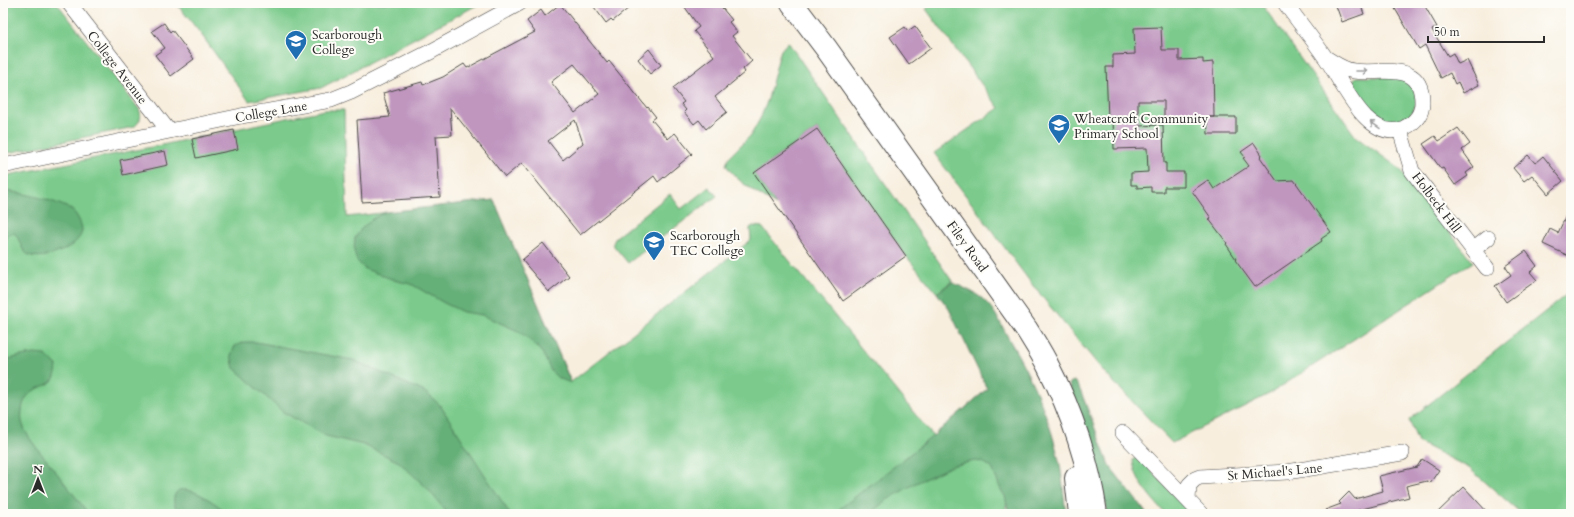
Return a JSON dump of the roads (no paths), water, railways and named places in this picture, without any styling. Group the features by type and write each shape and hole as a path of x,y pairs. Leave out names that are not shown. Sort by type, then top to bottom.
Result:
{"highway":[{"name":"Filey Road","path":"792,3 1027,330 1049,367 1064,401 1084,458 1096,514"},
{"path":"912,171 938,222 1017,334 1047,383 1076,476 1080,514"}],"street":[{"name":"College Avenue","path":"69,3 168,130"},
{"name":"College Lane","path":"3,166 168,130 331,100 351,92 432,51 520,3"},
{"path":"1285,3 1326,58 1342,86 1371,122 1379,129 1390,131 1400,130 1410,125 1420,114 1422,107 1422,93 1416,81 1404,72 1353,71 1341,67 1326,58"},
{"name":"Holbeck Hill","path":"1400,130 1412,171 1487,268"},
{"path":"1473,250 1488,238"},
{"path":"1123,433 1201,514"},
{"name":"St Michael's Lane","path":"1188,500 1189,485 1195,479 1200,477 1287,472 1402,453"}],"place":[{"name":"Scarborough College","path":"296,60"},
{"name":"Wheatcroft Community Primary School","path":"1059,144"},
{"name":"Scarborough TEC College","path":"654,262"}]}
